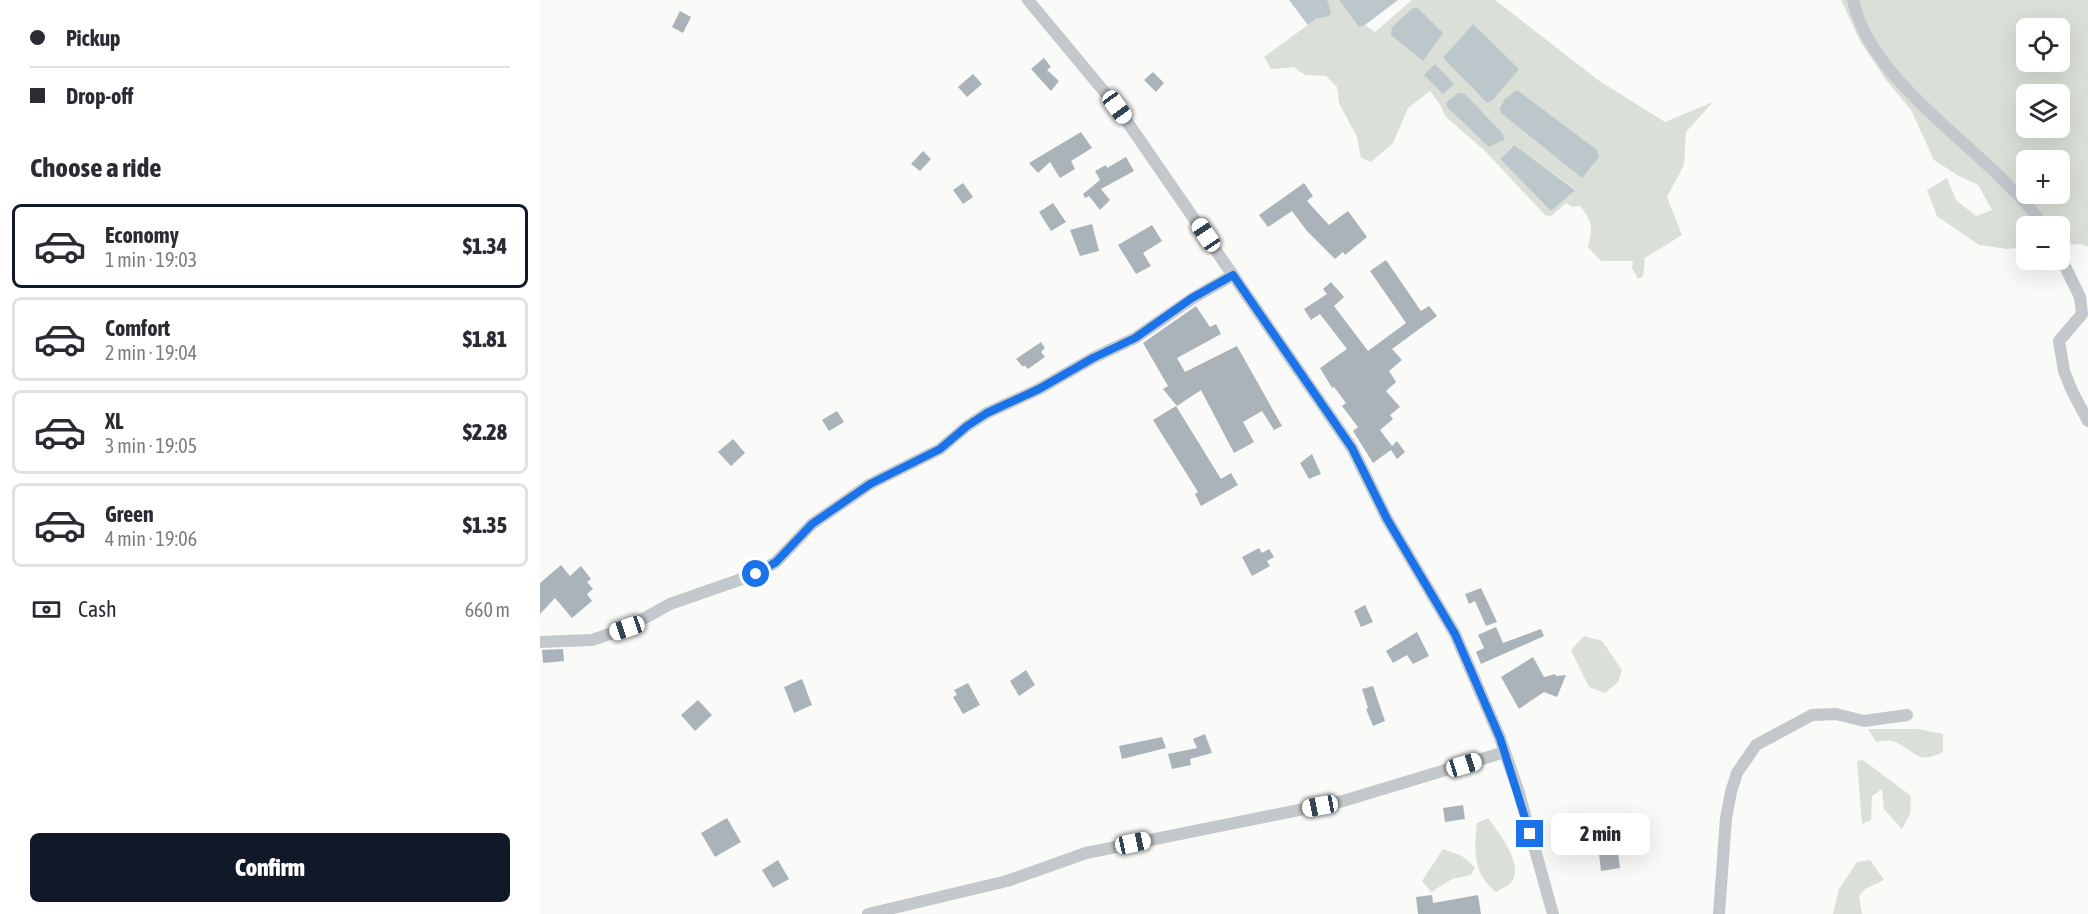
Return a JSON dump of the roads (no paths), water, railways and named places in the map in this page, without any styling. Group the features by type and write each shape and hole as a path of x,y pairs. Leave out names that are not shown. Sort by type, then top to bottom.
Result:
{"street":[{"path":"1028,0 1117,107 1352,448 1387,519 1455,634 1505,753 1553,914"},
{"path":"1853,0 1857,16 1873,50 1926,108 1998,174 2037,216"},
{"path":"2067,270 2080,297 2082,314 2058,341 2064,371 2088,421"},
{"path":"540,642 592,640 627,628 679,601 756,574 776,562 812,524 870,484 940,449 967,426 987,413 1039,389 1093,358 1135,338 1192,298 1233,275"},
{"path":"1719,914 1726,818 1731,792 1737,773 1756,745 1812,715 1836,714 1864,721 1907,715"},
{"path":"868,914 1007,881 1086,853 1343,801 1505,753"}]}
